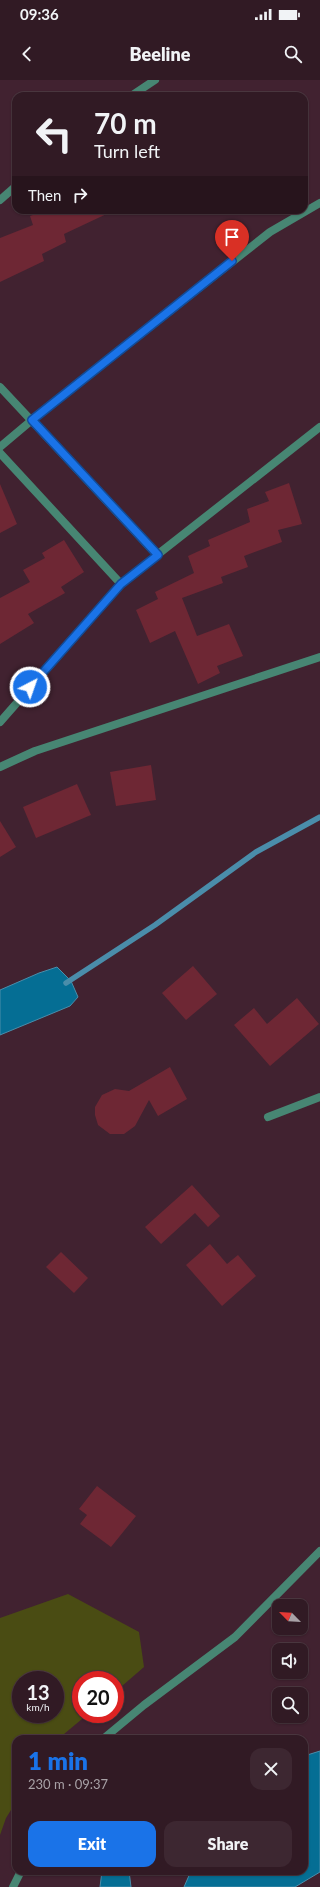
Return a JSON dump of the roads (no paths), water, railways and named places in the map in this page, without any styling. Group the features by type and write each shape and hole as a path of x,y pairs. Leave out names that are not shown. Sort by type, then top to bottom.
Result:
{"lane":[{"path":"137,92 155,80"},
{"path":"0,200 12,190"},
{"path":"308,210 320,203"},
{"path":"0,447 270,232 301,214"},
{"path":"0,387 158,555"},
{"path":"0,722 121,584 320,427"},
{"path":"0,453 121,584"},
{"path":"0,767 35,751 320,657"},
{"path":"268,1117 320,1097"},
{"path":"108,1735 144,1705 235,1637 320,1551"},
{"path":"13,1887 19,1875"}],"water":[{"path":"57,967 71,981 78,997 70,1006 0,1035 0,990"},
{"path":"320,1751 320,1872 295,1887 184,1887 189,1875 308,1875 308,1755"},
{"path":"102,1875 130,1875 131,1887 100,1887"}],"waterway":[{"path":"66,983 155,925 256,852 320,817"}]}
